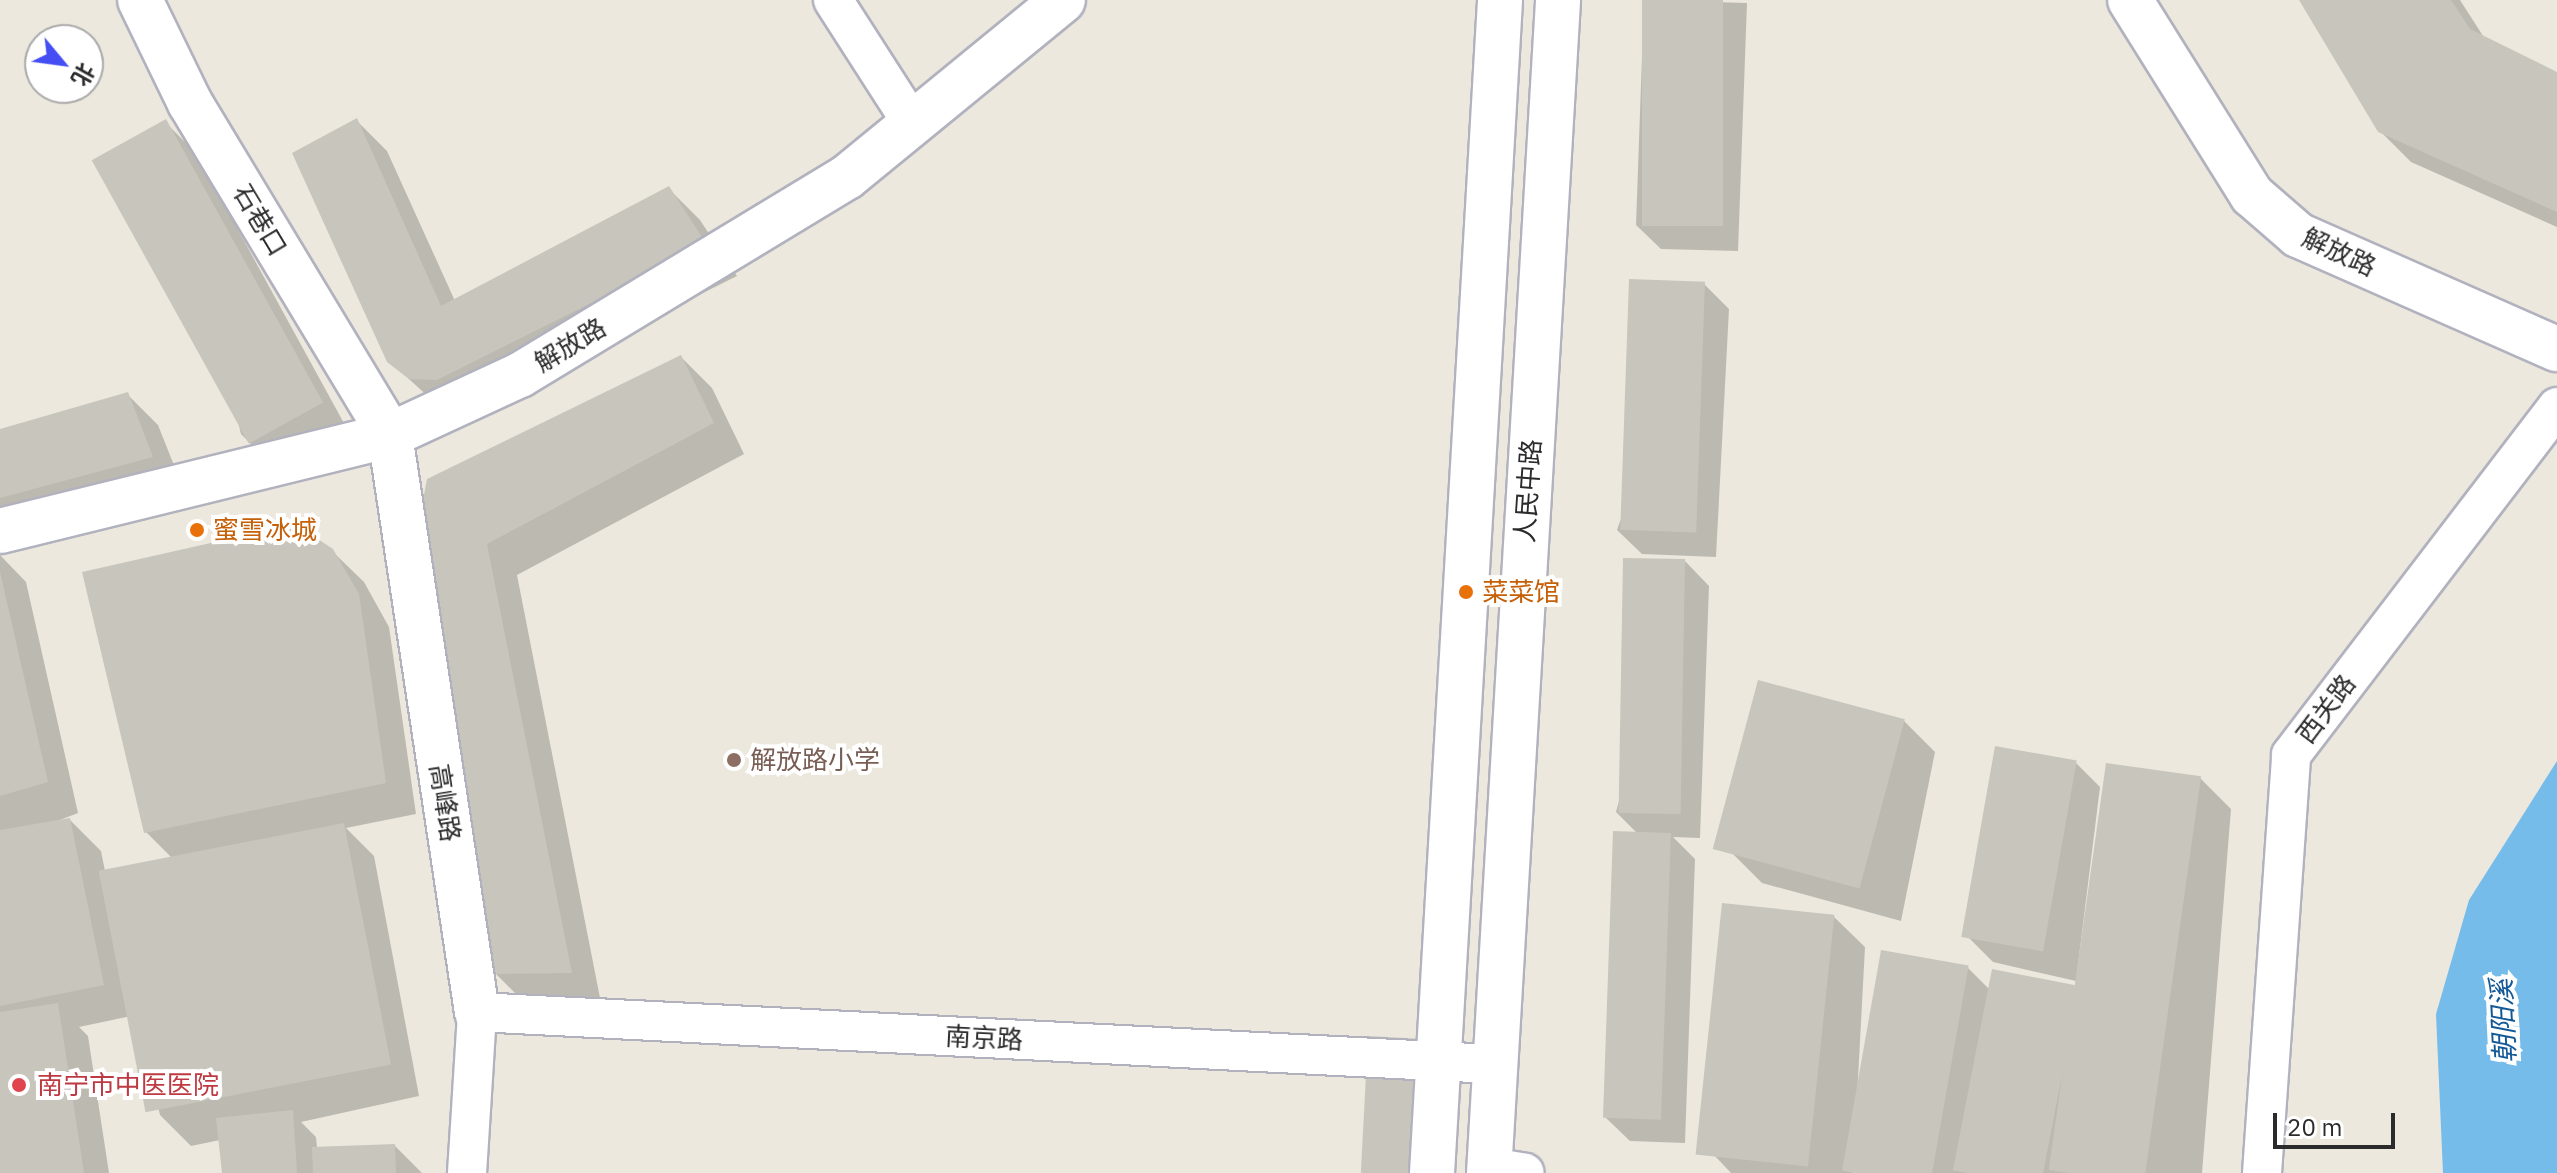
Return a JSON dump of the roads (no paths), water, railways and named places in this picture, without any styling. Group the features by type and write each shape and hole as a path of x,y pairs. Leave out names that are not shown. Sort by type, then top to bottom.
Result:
{"street":[{"name":"石巷口","path":"140,0 190,103 390,435"},
{"path":"833,0 912,123"},
{"name":"解放路","path":"0,531 390,435 520,375 847,177 1063,0"},
{"path":"1432,1173 1500,0"},
{"name":"人民中路","path":"1501,1171 1492,1064 1558,0"},
{"name":"解放路","path":"2130,0 2252,195 2298,235 2557,349"},
{"name":"西关路","path":"2262,1173 2291,755 2557,407"},
{"name":"高峰路","path":"390,435 477,1012 467,1173"},
{"name":"南京路","path":"477,1012 1492,1064"}],"water":[{"name":"朝阳溪","path":"2557,761 2557,1173 2443,1173 2436,1014 2469,900"}],"place":[{"name":"蜜雪冰城","path":"197,530"},
{"name":"菜菜馆","path":"1466,592"},
{"name":"解放路小学","path":"734,760"},
{"name":"南宁市中医医院","path":"19,1085"}]}
